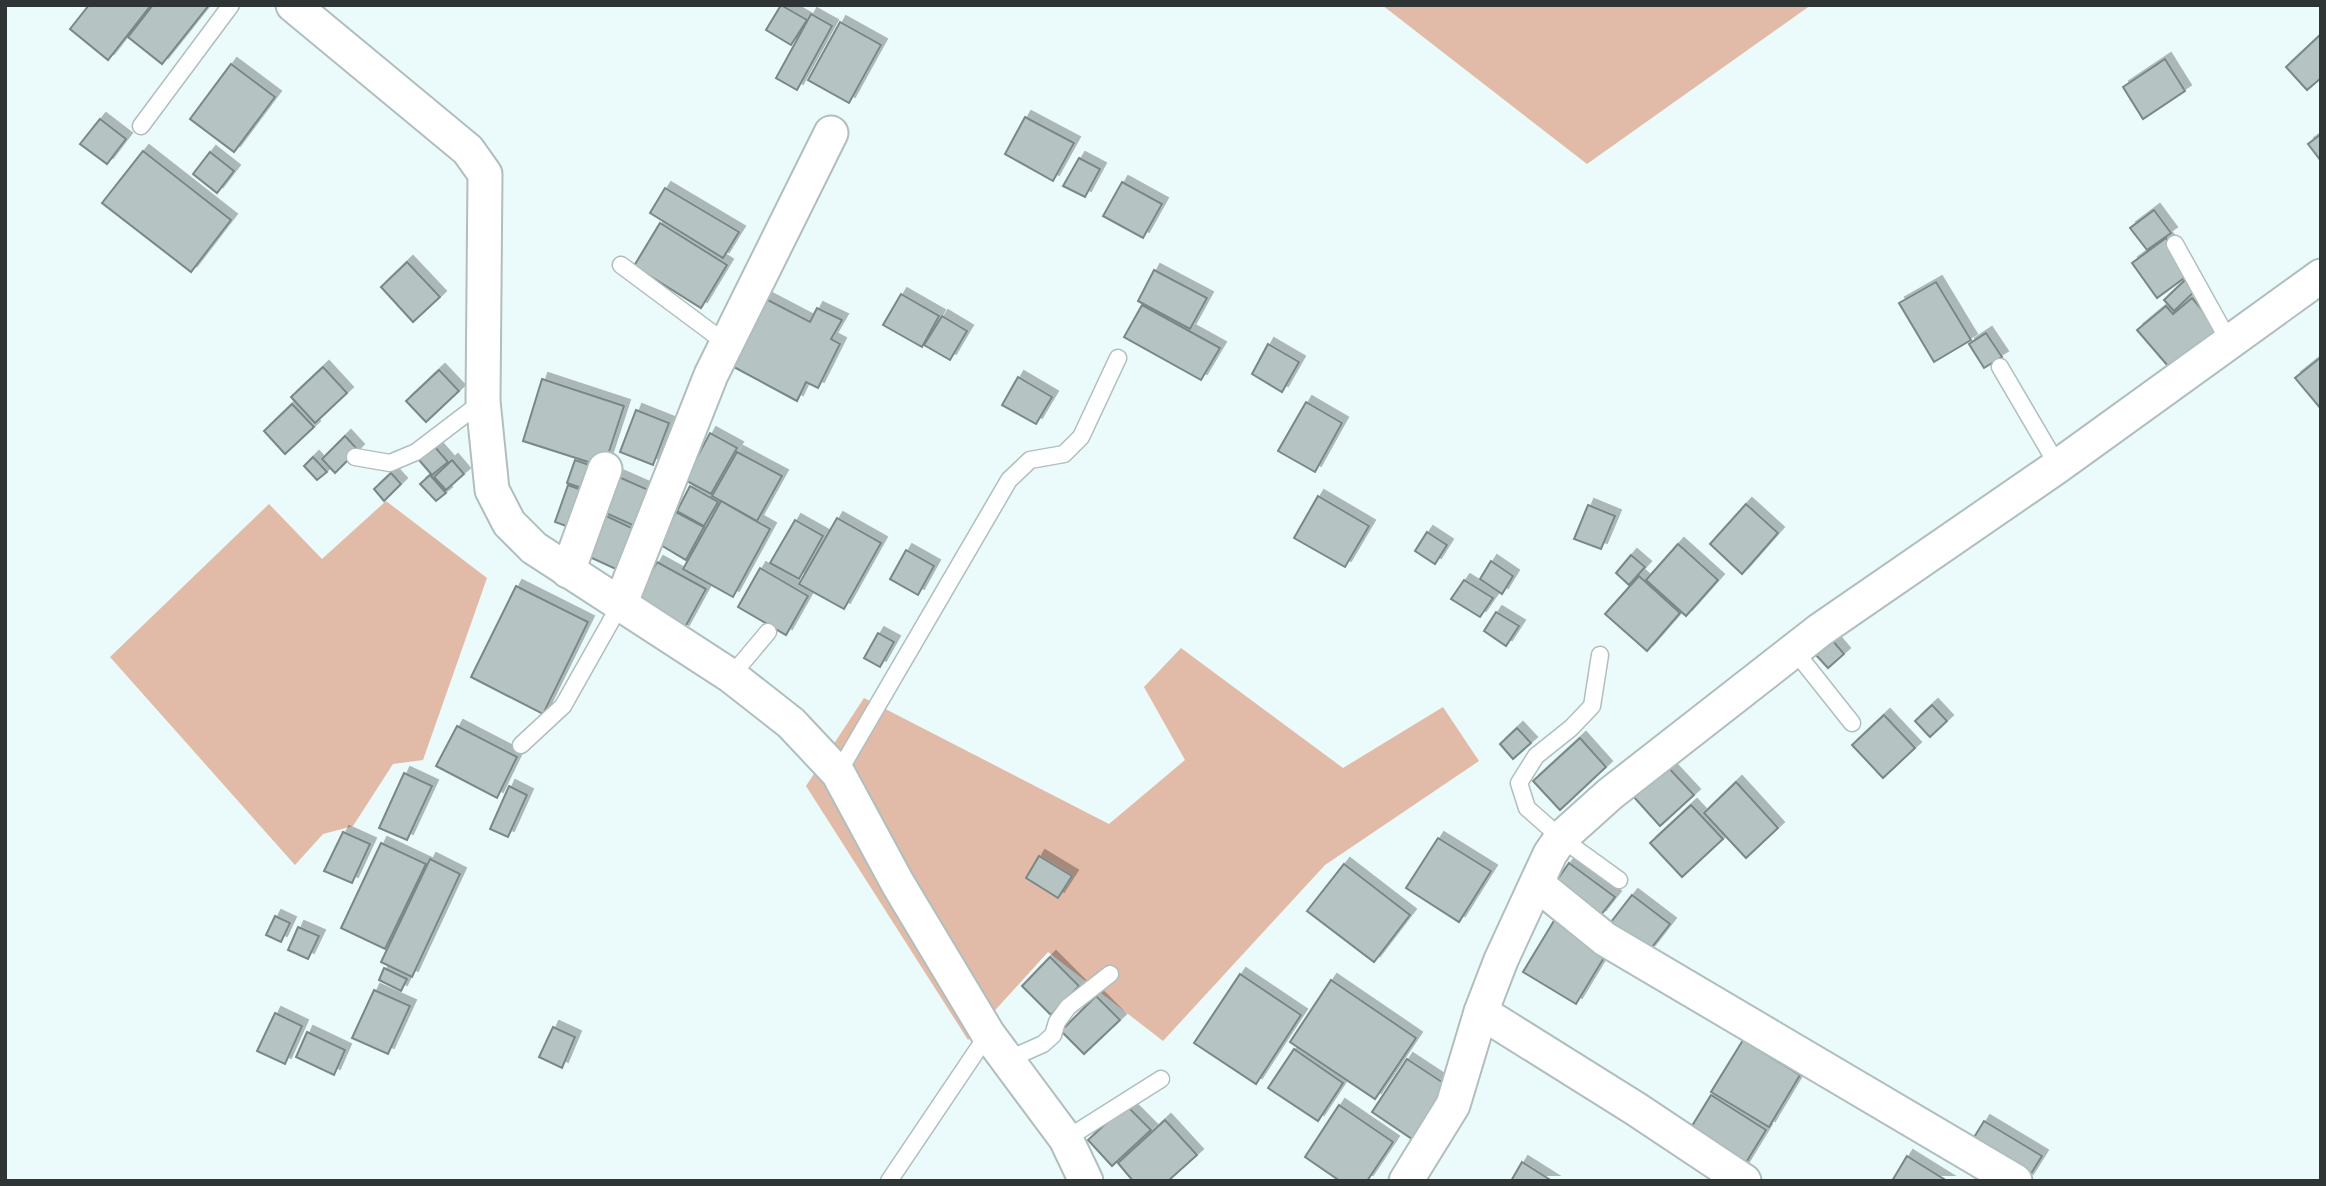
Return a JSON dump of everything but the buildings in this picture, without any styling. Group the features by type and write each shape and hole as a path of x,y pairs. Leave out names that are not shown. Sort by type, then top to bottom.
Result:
{"street":[{"path":"293,5 468,150 485,174 484,401 492,490 509,523 534,548 731,676 791,723 838,773 898,884 997,1047 1066,1139 1086,1181"},
{"path":"620,605 711,375 831,133"},
{"path":"1406,1181 1453,1105 1481,1012 1501,960 1550,854 1561,838 1611,794 1820,630 2058,467 2321,276"},
{"path":"568,571 606,469"},
{"path":"1537,884 1605,939 2015,1181"},
{"path":"1481,1012 1744,1181"}],"lane":[{"path":"141,126 231,5"},
{"path":"2175,244 2230,343"},
{"path":"621,265 727,344"},
{"path":"838,773 1009,480 1030,460 1064,454 1081,437 1118,358"},
{"path":"2000,367 2058,467"},
{"path":"355,457 390,463 416,452 484,401"},
{"path":"521,745 563,706 620,605"},
{"path":"731,676 768,632"},
{"path":"1794,650 1852,723"},
{"path":"1600,655 1592,706 1571,728 1536,756 1519,783 1527,808 1561,838 1619,880"},
{"path":"889,1181 997,1047 1043,1044 1053,1035 1057,1022 1068,1007 1110,974"},
{"path":"1066,1139 1161,1079"}],"shaded area":[{"path":"1382,5 1811,5 1587,164"},
{"path":"386,501 487,578 423,760 393,764 353,826 323,834 295,865 110,657 269,504 322,559"},
{"path":"1181,648 1343,768 1443,707 1479,761 1325,865 1163,1041 1048,952 968,1040 806,786 864,698 1109,824 1185,760 1144,687"}]}
